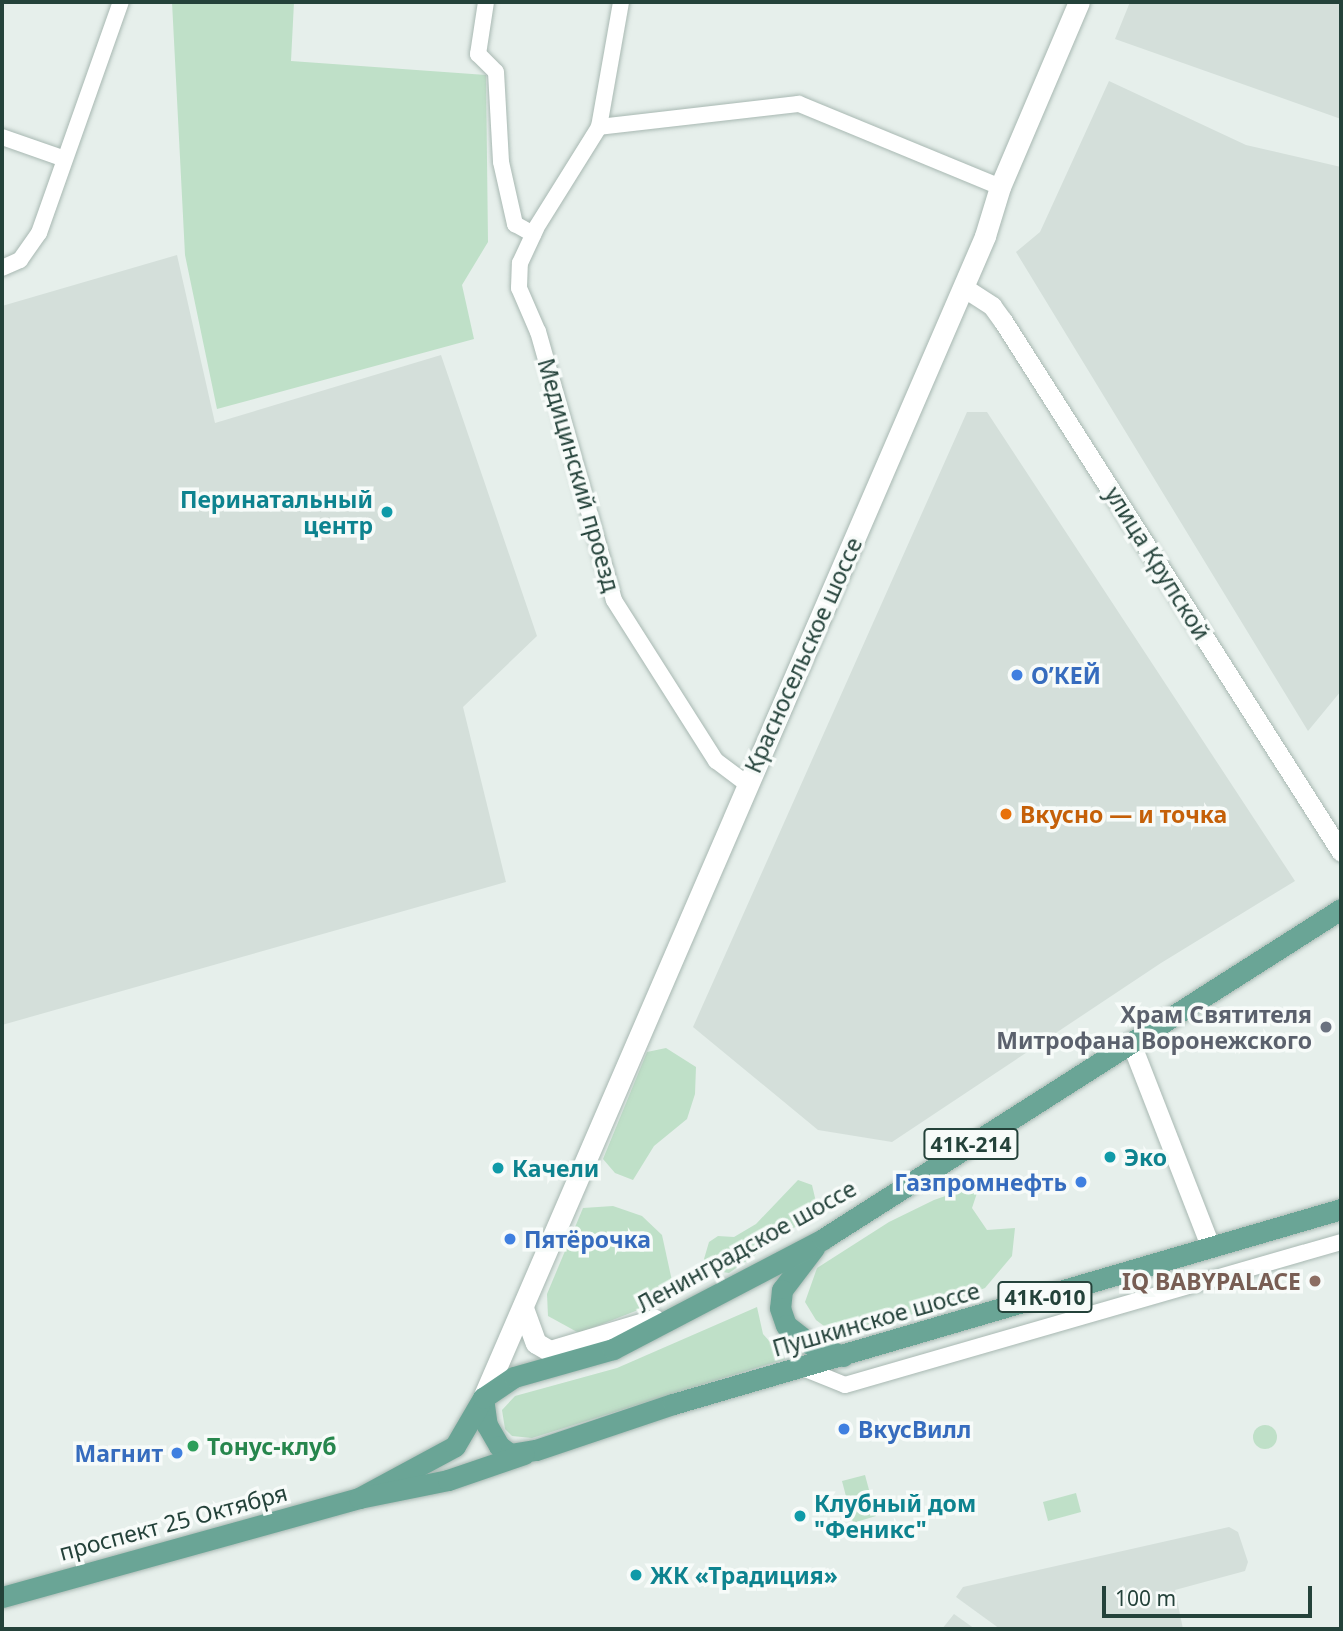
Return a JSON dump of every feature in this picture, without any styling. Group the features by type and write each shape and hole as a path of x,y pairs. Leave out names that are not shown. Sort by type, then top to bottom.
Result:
{"main road":[{"name":"Красносельское шоссе","path":"484,1398 963,287 1000,187 1079,2"},
{"name":"Ленинградское шоссе","path":"484,1398 514,1377 613,1349 823,1238 1341,909"},
{"name":"Пушкинское шоссе","path":"542,1448 673,1404 1341,1209"},
{"path":"823,1238 782,1290 780,1308 786,1325 810,1344 843,1356"},
{"path":"523,1308 536,1343 550,1351 696,1307"},
{"name":"41К-010","path":"484,1398 487,1425 499,1446 510,1454 542,1448"},
{"name":"проспект 25 Октября","path":"359,1498 455,1446 484,1398"},
{"name":"проспект 25 Октября","path":"2,1597 359,1498 448,1480 542,1448"}],"street":[{"path":"2,268 20,260 39,233 62,158 121,2"},
{"path":"486,2 478,54 496,72 501,162 515,224 533,234"},
{"path":"621,2 599,127 799,104 1000,187"},
{"name":"Медицинский проезд","path":"599,127 533,234 520,263 519,288 538,331 614,600 716,761 747,784"},
{"path":"2,137 62,158"},
{"name":"улица Крупской","path":"963,287 992,306 1003,321 1341,852"},
{"path":"1131,1043 1211,1248"},
{"path":"803,1367 845,1385 1341,1242"}],"shaded area":[{"path":"1130,2 1341,2 1341,119 1115,39"},
{"path":"1109,81 1246,145 1341,167 1341,691 1308,731 1016,252 1040,232"},
{"path":"177,255 215,423 441,355 537,636 463,707 506,882 2,1025 2,306"},
{"path":"967,412 987,412 1295,881 1161,963 892,1142 818,1130 693,1027"},
{"path":"1229,1527 1238,1532 1248,1562 1245,1571 1175,1590 1183,1629 1000,1629 956,1597 963,1587"},
{"path":"954,1614 975,1629 942,1629"}],"green space":[{"path":"172,2 294,2 291,61 486,75 488,242 462,285 474,339 217,409 185,255"},
{"path":"666,1048 696,1067 695,1094 687,1119 654,1146 633,1180 615,1173 603,1159 647,1052"},
{"path":"798,1180 812,1185 816,1202 811,1216 729,1273 709,1270 704,1259 709,1242 718,1236 734,1237 756,1224"},
{"path":"980,1184 972,1208 987,1230 1015,1228 1012,1256 985,1288 928,1310 836,1335 816,1320 805,1302 817,1268 889,1222 934,1200"},
{"path":"613,1206 642,1216 662,1235 672,1281 651,1305 579,1333 548,1316 547,1294 583,1208"},
{"path":"757,1307 763,1334 785,1359 532,1438 512,1436 505,1429 502,1410 515,1396 617,1368"},
{"path":"1265,1425 1274,1428 1277,1437 1274,1446 1265,1449 1256,1446 1253,1437 1256,1428"},
{"path":"865,1475 876,1516 853,1523 842,1481"},
{"path":"1076,1493 1081,1512 1048,1521 1043,1502"}],"place":[{"name":"Перинатальный центр","path":"387,512"},
{"name":"О’КЕЙ","path":"1017,675"},
{"name":"Вкусно — и точка","path":"1006,814"},
{"name":"Храм Святителя Митрофана Воронежского","path":"1326,1027"},
{"name":"Эко","path":"1110,1157"},
{"name":"Качели","path":"498,1168"},
{"name":"Газпромнефть","path":"1081,1182"},
{"name":"Пятёрочка","path":"510,1239"},
{"name":"IQ BABYPALACE","path":"1315,1281"},
{"name":"ВкусВилл","path":"844,1429"},
{"name":"Тонус-клуб","path":"193,1446"},
{"name":"Магнит","path":"177,1453"},
{"name":"Клубный дом \"Феникс\"","path":"800,1516"},
{"name":"ЖК «Традиция»","path":"636,1575"}]}
